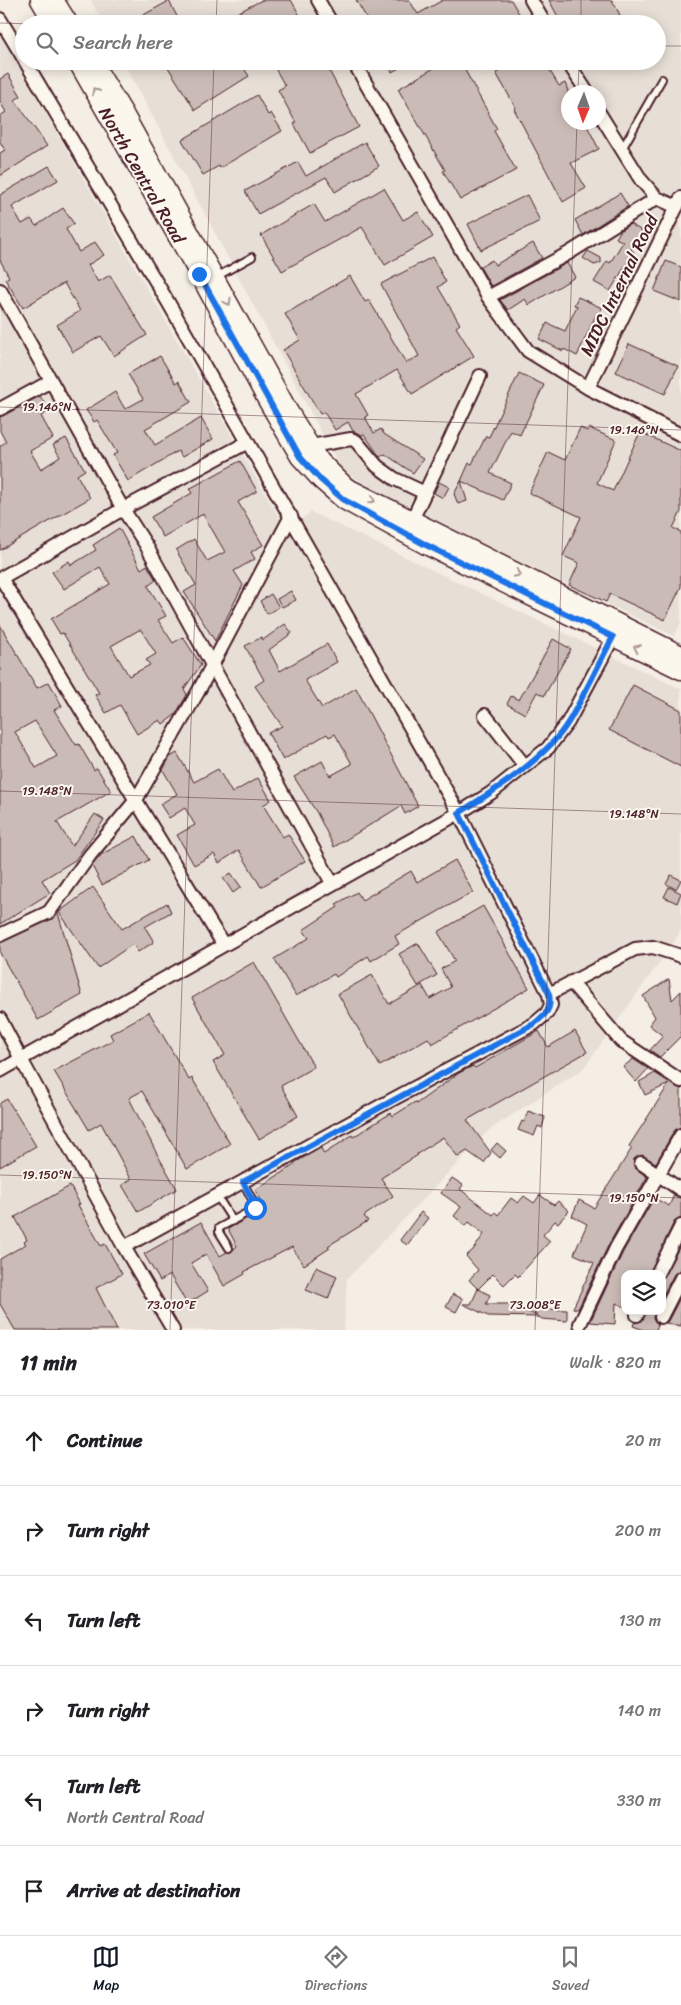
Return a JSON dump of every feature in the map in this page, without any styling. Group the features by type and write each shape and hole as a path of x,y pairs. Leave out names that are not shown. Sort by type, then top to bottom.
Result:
{"main road":[{"path":"40,0 49,15"},
{"path":"54,0 63,15"},
{"name":"North Central Road","path":"82,70 199,274 276,416 300,457 321,480 344,500 426,545 680,662"},
{"name":"North Central Road","path":"97,70 124,114 289,412 318,459 346,487 412,520 616,631"}],"street":[{"path":"318,0 327,15"},
{"path":"531,0 540,15"},
{"path":"0,20 15,45"},
{"path":"30,70 168,302 459,813 549,994 551,1005 547,1013 534,1024 124,1247"},
{"path":"358,70 488,297 528,351 588,388 681,435"},
{"path":"573,70 582,85"},
{"path":"606,124 641,180 657,198 679,202"},
{"path":"488,297 569,253 657,198"},
{"name":"MIDC Internal Road","path":"588,388 679,202"},
{"path":"0,290 123,509 146,545 332,883"},
{"path":"412,520 480,376"},
{"path":"0,409 51,381"},
{"path":"311,446 351,439 356,441 378,466 395,480 425,493"},
{"path":"223,944 1,578 123,509 248,442"},
{"path":"0,935 49,912 90,855 136,800 179,726 291,516"},
{"path":"0,1071 459,813 491,793 548,748 568,722 616,631"},
{"path":"485,715 525,766"},
{"path":"549,994 635,949 653,947 681,956"},
{"path":"572,982 621,1041 681,1081"},
{"path":"0,1020 124,1247 173,1330"},
{"path":"580,1324 616,1248 681,1135"},
{"path":"641,1164 681,1190"},
{"path":"659,1270 681,1226"},
{"path":"661,1317 681,1278"}],"lane":[{"path":"622,149 662,80"},
{"path":"214,278 252,257"},
{"path":"229,1248 218,1230 254,1210 256,1207 243,1182"},
{"path":"217,1196 232,1221"}],"shaded area":[{"path":"91,0 681,0 681,623 674,636 378,493 341,469 128,70 666,70 666,15 98,15"},
{"path":"0,34 15,60 15,70 21,70 287,531 311,512 681,689 681,930 583,1069 489,1130 347,1279 344,1330 0,1330"}],"building":[{"path":"262,0 291,0 299,14 236,15"},
{"path":"356,0 409,0 418,14 443,0 511,0 520,15 365,15"},
{"path":"549,0 612,0 620,15 557,15"},
{"path":"169,1 176,15 143,15"},
{"path":"170,70 245,70 249,76 195,110"},
{"path":"276,70 329,70 359,127 310,153 278,90 285,86"},
{"path":"431,70 465,70 497,129 494,131 516,170 460,200 443,171 445,170 398,89"},
{"path":"501,70 549,70 559,86 561,85 561,130 589,130 599,149 571,163 586,188 563,202 514,109 516,108 496,73"},
{"path":"8,74 21,96 15,100 47,146 0,176 0,153 5,150 0,142 0,116 6,112 0,102 0,79"},
{"path":"257,95 268,115 271,113 282,131 220,168 219,166 203,175 182,140"},
{"path":"365,142 379,166 335,192 326,177 258,214 245,191 298,162 306,176"},
{"path":"49,166 58,180 12,207 22,224 31,219 36,226 63,208 74,224 66,229 79,252 95,242 104,255 88,265 98,282 110,275 147,335 114,356 101,336 73,352 57,325 80,311 64,283 23,308 5,279 9,277 0,260 0,195"},
{"path":"384,188 403,220 418,212 433,237 385,265 362,227 282,271 261,235 314,204 325,222"},
{"path":"620,193 628,206 583,235 575,220"},
{"path":"527,195 540,221 481,250 468,224"},
{"path":"630,224 642,231 631,250 634,252 610,291 594,282 607,261 610,263 623,242 616,238 621,230"},
{"path":"533,243 542,258 491,286 480,267 492,260 495,265"},
{"path":"588,251 601,258 601,263 594,265 583,258"},
{"path":"432,257 446,282 438,287 460,324 456,327 474,356 412,394 397,370 356,394 368,415 365,417 374,433 381,429 384,434 423,459 413,473 385,454 380,457 364,434 353,431 348,422 335,430 324,412 320,414 283,350 300,340 285,314 350,276 365,302 369,300 406,363 419,356 381,284"},
{"path":"666,261 681,267 681,302 654,291"},
{"path":"567,263 575,277 529,305 525,299 508,310 500,300"},
{"path":"578,297 602,308 598,316 596,315 577,356 539,339 547,323 565,331 577,306 574,305"},
{"path":"629,344 678,366 665,394 616,372"},
{"path":"160,356 176,383 179,381 191,402 145,429 155,445 201,418 213,439 182,457 178,451 128,481 113,455 117,453 97,420 94,422 86,410 115,392 125,409 143,399 128,374"},
{"path":"519,373 544,385 520,435 511,431 490,473 511,483 503,500 461,481 469,463 472,464 486,436 489,437"},
{"path":"40,396 49,411 41,416 53,438 30,451 41,469 60,457 53,445 66,438 85,470 77,475 90,498 0,550 0,446 6,442 0,431 0,417"},
{"path":"580,428 587,431 589,428 616,440 597,483 613,491 640,432 681,451 681,512 673,528 681,532 681,587 665,620 610,594 606,602 569,585 579,563 563,556 581,517 529,493 548,452 565,460"},
{"path":"240,461 257,491 238,502 263,545 251,552 255,559 234,571 243,585 215,641 184,592 196,585 176,550 194,539 207,561 225,552 203,514 163,537 151,517 192,493 189,489"},
{"path":"461,481 467,501 458,504 454,494"},
{"path":"439,482 449,487 443,498 434,493"},
{"path":"119,528 141,569 147,565 156,580 148,586 166,616 158,620 173,643 183,637 201,665 184,689 187,695 175,715 163,724 160,720 137,734 120,705 106,713 95,695 99,693 63,633 60,634 51,619 110,584 100,567 64,589 52,572 69,561 71,565 96,550 93,545","holes":["141,630 156,654 146,660 150,665 129,676 111,646"]},
{"path":"291,591 296,600 282,607 277,599"},
{"path":"271,594 279,607 267,614 260,601"},
{"path":"285,624 292,633 269,650 280,671 327,644 337,662 305,680 322,708 356,688 418,806 405,814 401,806 334,847 317,813 294,777 322,761 330,776 352,764 335,734 329,737 327,734 283,760 268,733 282,726 255,686 264,680 245,646 262,637 263,640"},
{"path":"0,625 37,688 49,682 62,706 54,710 76,745 79,744 94,770 97,768 111,791 57,822 72,846 95,814 104,820 75,860 42,880 50,893 0,924","holes":["35,721 57,756 36,768 15,732"]},
{"path":"553,639 571,649 544,696 537,692 525,714 507,704 511,696 519,700"},
{"path":"633,685 681,710 681,767 609,730"},
{"path":"177,753 194,782 218,769 232,793 258,778 271,800 263,805 283,837 288,834 305,861 261,887 239,850 219,863 214,854 194,865 177,835 195,825 185,808 169,818 160,804 177,794 163,770 170,757"},
{"path":"136,836 149,860 102,885 92,866 102,854"},
{"path":"455,860 473,892 395,936 399,944 371,961 368,956 336,977 334,974 296,996 274,959 309,938 303,930 338,907 336,904 357,892 362,900 411,871 417,882"},
{"path":"231,873 241,887 233,893 223,878"},
{"path":"671,875 681,880 676,889 666,884"},
{"path":"93,887 122,929 167,903 171,912 145,927 154,942 138,952 133,944 98,968 59,912"},
{"path":"669,887 681,893 677,903 664,897"},
{"path":"483,906 529,988 432,1044 428,1038 380,1066 338,994 372,975 389,1004 422,985 430,999 451,987 441,969 455,961 438,932"},
{"path":"58,913 82,995 38,1020 0,953 0,943 52,919"},
{"path":"418,943 437,975 418,986 399,954"},
{"path":"254,962 314,1067 281,1086 298,1116 259,1139 213,1062 225,1055 192,998"},
{"path":"669,979 672,1000 681,991 681,1036 660,1057 650,1050 663,1036 649,1025 655,1017 643,996"},
{"path":"149,1012 189,1080 192,1078 230,1144 187,1169 142,1091 129,1098 177,1189 138,1212 122,1185 131,1179 101,1123 89,1130 54,1071 113,1040 110,1034"},
{"path":"539,1031 548,1047 575,1031 587,1052 467,1120 491,1153 484,1163 467,1151 458,1157 443,1137 381,1178 393,1196 364,1216 368,1221 328,1246 330,1248 304,1265 292,1247 244,1272 245,1274 224,1286 206,1254 191,1263 208,1291 187,1304 170,1275 160,1281 144,1254 201,1222 220,1256 231,1252 237,1246 228,1229 265,1206 255,1190 294,1165 294,1163 321,1148 324,1154 352,1135 353,1137 391,1113 393,1116 415,1102 416,1104 459,1073 473,1066 475,1068"},
{"path":"633,1059 648,1069 636,1082 623,1067"},
{"path":"655,1073 681,1089 681,1127 674,1131 656,1163 642,1155 634,1159 634,1167 647,1177 609,1244 578,1309 573,1308 594,1263 574,1254 587,1224 572,1216 579,1200 594,1208 632,1148 629,1146 669,1084 645,1095 639,1082"},
{"path":"7,1099 36,1146 0,1167 0,1103"},
{"path":"528,1111 545,1117 542,1128 538,1126 534,1136 518,1130 522,1121 524,1122"},
{"path":"497,1143 506,1151 500,1158 491,1150"},
{"path":"452,1178 463,1185 460,1189 493,1215 495,1212 498,1215 511,1198 518,1203 524,1196 534,1203 540,1195 554,1205 558,1201 569,1211 558,1223 555,1221 543,1235 550,1241 518,1277 515,1274 504,1285 493,1274 478,1289 469,1280 478,1270 466,1256 473,1250 484,1234 469,1222 466,1226 454,1216 461,1207 441,1193"},
{"path":"70,1186 80,1204 78,1205 101,1246 105,1244 122,1274 96,1288 117,1330 15,1330 0,1304 0,1259 26,1244 24,1242 27,1240 15,1217"},
{"path":"674,1195 681,1198 681,1218 674,1222 651,1270 621,1270 621,1305 616,1303 615,1324 590,1322 623,1252 654,1198 669,1206"},
{"path":"421,1212 428,1218 407,1245 400,1240"},
{"path":"681,1244 681,1270 674,1274 666,1289 666,1272"},
{"path":"316,1267 337,1276 328,1299 306,1290"},
{"path":"478,1289 490,1295 486,1304 512,1304 539,1317 488,1316 463,1304 471,1304"},
{"path":"453,1294 463,1299 456,1312 446,1307"},
{"path":"681,1296 681,1326 666,1323 668,1321"},
{"path":"529,1308 567,1310 567,1321 542,1319"},
{"path":"645,1315 654,1315 653,1318 658,1324 656,1330 644,1330 633,1326 634,1323 642,1321"}],"route":[{"path":"199,274 300,457 321,480 344,500 426,545 613,637 568,722 548,748 491,793 459,813 524,940 549,994 551,1005 547,1013 534,1024 243,1182 255,1208"}]}
